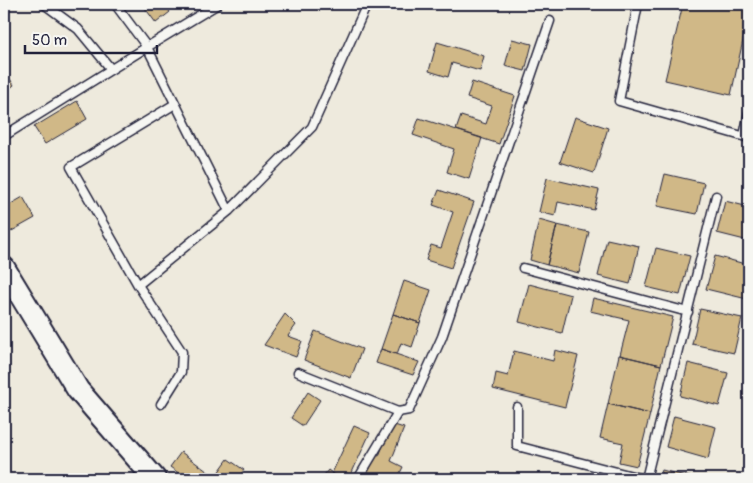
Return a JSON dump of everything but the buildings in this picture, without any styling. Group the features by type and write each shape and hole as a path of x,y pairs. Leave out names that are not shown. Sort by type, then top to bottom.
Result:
{"main road":[{"path":"4,268 78,390 154,479"}],"lane":[{"path":"44,4 78,29 111,69"},
{"path":"115,4 147,46 229,211"},
{"path":"4,136 147,46 218,4"},
{"path":"138,285 229,211 312,127 367,4"},
{"path":"638,4 619,101 746,137 749,112"},
{"path":"298,372 398,412 409,410 442,337 550,21"},
{"path":"161,404 181,372 182,352 138,285 71,167 175,104"},
{"path":"517,407 517,446 645,479 716,196"},
{"path":"523,268 688,312"},
{"path":"358,479 398,412"}]}
